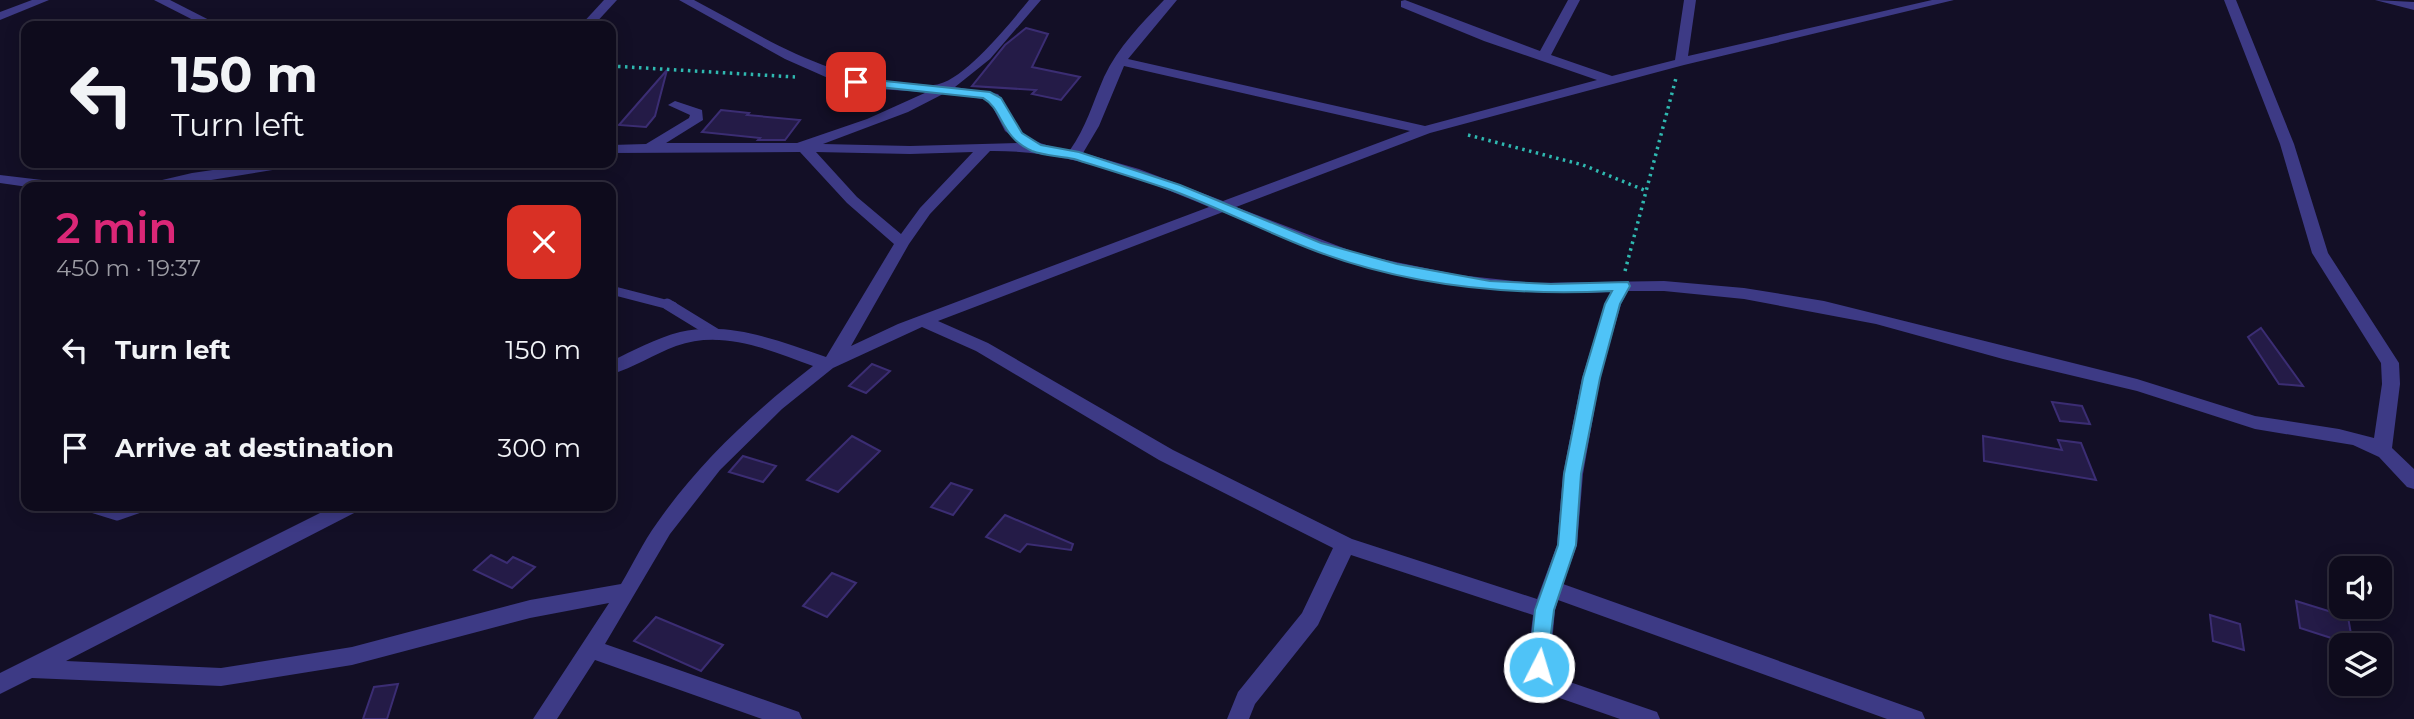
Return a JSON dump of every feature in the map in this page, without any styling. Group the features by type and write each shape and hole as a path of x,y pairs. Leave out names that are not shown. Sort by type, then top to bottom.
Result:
{"street":[{"path":"0,16 43,0"},
{"path":"160,0 204,21"},
{"path":"591,21 611,0"},
{"path":"685,0 790,56 833,75 876,85 945,89 993,97 1002,108 1010,128 1037,148"},
{"path":"802,146 896,113 945,89 977,67 1019,23 1035,0"},
{"path":"1074,155 1092,131 1111,76 1171,0"},
{"path":"1544,57 1574,0"},
{"path":"1677,63 1690,0"},
{"path":"544,719 628,591 663,529 713,465 766,413 831,362 923,321 1431,128 1677,63 1948,0"},
{"path":"2230,0 2287,144 2320,253 2390,363 2392,378 2384,423 2383,449"},
{"path":"2381,0 2414,6"},
{"path":"1405,4 1610,80"},
{"path":"1121,61 1431,128"},
{"path":"646,148 696,120 697,113 675,105"},
{"path":"802,146 852,200 902,243"},
{"path":"616,149 802,146 1037,148 1074,155 1176,187 1316,246 1396,269 1490,286 1551,289 1662,286 1779,298 1875,318 2021,358 2158,391 2239,418 2282,428 2363,439 2383,449 2401,464 2414,482"},
{"path":"831,362 902,243 925,211 984,149"},
{"path":"171,182 256,168"},
{"path":"0,179 22,182"},
{"path":"1622,286 1613,304 1591,378 1573,474 1567,545 1544,610 1539,667 1547,680 1604,705 1649,719"},
{"path":"923,321 982,347 1166,455 1345,545 1544,610"},
{"path":"616,366 681,338 716,334 745,336 831,362"},
{"path":"0,684 341,511"},
{"path":"1238,719 1246,699 1310,619 1345,545"},
{"path":"1550,588 1914,719"},
{"path":"29,669 221,677 352,656 530,609 628,591"},
{"path":"590,648 634,666 790,719"}],"lane":[{"path":"616,291 673,306 693,316 716,334"},
{"path":"104,511 117,515 129,511"}],"path":[{"path":"1622,286 1644,190 1656,162 1658,136 1676,81 1677,63"},
{"path":"616,66 779,78 833,75"},
{"path":"1431,128 1583,165 1644,190"}],"building":[{"path":"1026,28 1048,34 1032,67 1080,77 1061,100 1032,94 1036,90 972,86 1005,45"},
{"path":"667,70 655,116 646,127 619,125"},
{"path":"721,110 800,120 785,140 758,140 760,138 702,132"},
{"path":"2261,328 2303,386 2279,384 2248,337"},
{"path":"872,364 890,371 866,393 849,386"},
{"path":"2052,402 2082,406 2090,424 2060,421"},
{"path":"852,436 880,451 838,492 807,480"},
{"path":"1983,436 2062,450 2058,440 2081,443 2096,480 1984,461"},
{"path":"743,456 776,466 763,482 729,472"},
{"path":"951,483 972,490 953,515 931,507"},
{"path":"1005,515 1073,544 1071,550 1027,544 1020,552 986,537"},
{"path":"491,555 507,563 513,557 535,567 512,588 474,570"},
{"path":"832,573 856,583 827,617 803,606"},
{"path":"2296,601 2329,611 2329,619 2348,619 2351,633 2329,633 2329,637 2300,628"},
{"path":"2210,615 2240,624 2244,650 2213,641"},
{"path":"656,617 723,645 701,671 634,641"},
{"path":"398,684 387,719 363,719 374,687"}],"route":[{"path":"856,82 945,89 993,97 1002,108 1010,128 1037,148 1074,155 1176,187 1316,246 1396,269 1490,286 1551,289 1622,286 1613,304 1591,378 1573,474 1567,545 1544,610 1539,667"}]}
